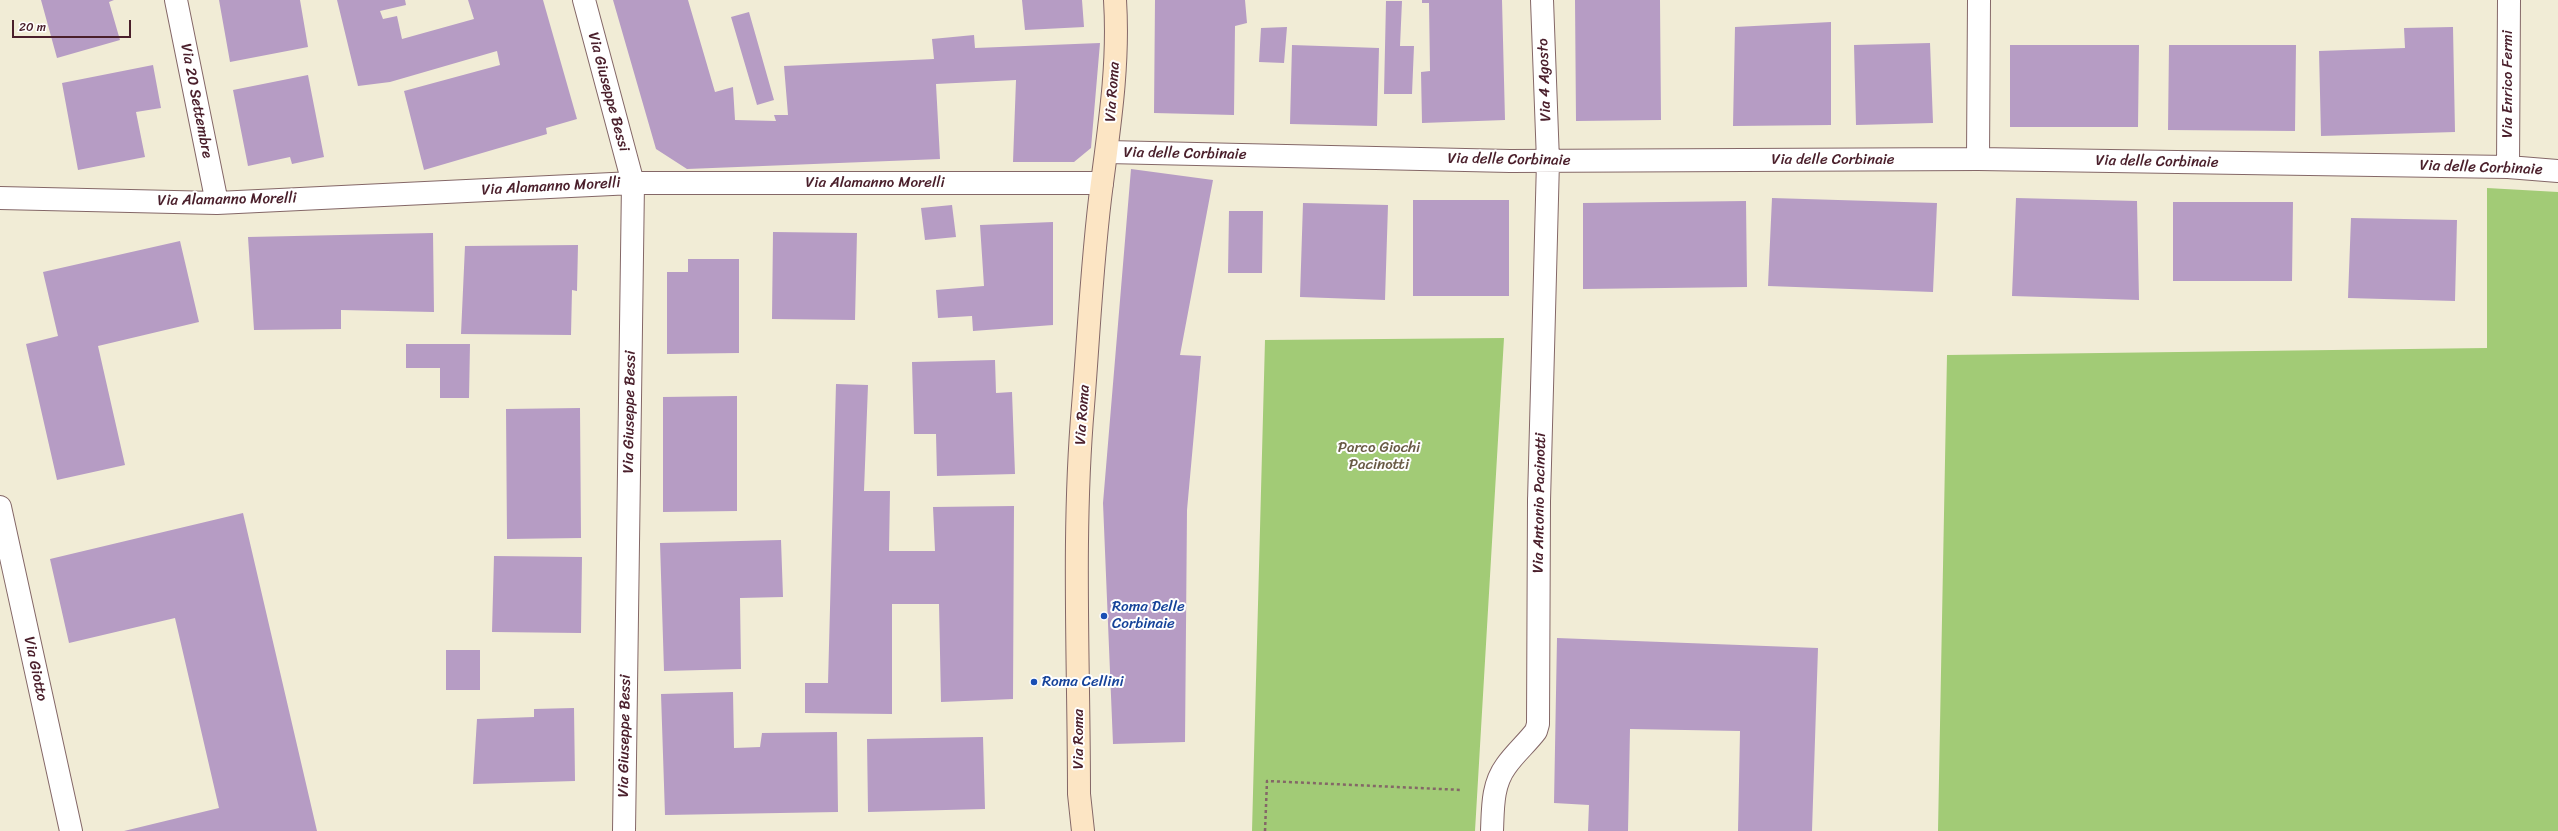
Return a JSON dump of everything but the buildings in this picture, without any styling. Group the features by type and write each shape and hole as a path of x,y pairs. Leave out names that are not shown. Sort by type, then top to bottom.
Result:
{"main road":[{"name":"Via Roma","path":"1083,831 1079,794 1078,521 1082,415 1102,183 1113,110 1117,32 1115,0"}],"street":[{"name":"Via 20 Settembre","path":"176,0 217,203"},
{"name":"Via Giuseppe Bessi","path":"584,0 633,184 624,831"},
{"name":"Via 4 Agosto","path":"1542,0 1548,161"},
{"path":"1978,159 1979,0"},
{"name":"Via Enrico Fermi","path":"2508,167 2509,0"},
{"name":"Via delle Corbinaie","path":"1107,152 1548,161 1978,159 2508,167 2558,171"},
{"name":"Via Antonio Pacinotti","path":"1492,831 1494,792 1505,766 1529,740 1538,724 1539,501 1548,161"},
{"name":"Via Alamanno Morelli","path":"0,198 217,203 633,184 1102,183"},
{"name":"Via Giotto","path":"0,507 71,831"}],"path":[{"path":"1265,831 1267,781 1494,792"}],"green space":[{"path":"2487,188 2558,192 2558,831 1938,831 1947,355 2487,348"},
{"name":"Parco Giochi Pacinotti","path":"1504,338 1475,831 1252,831 1265,340"}],"place":[{"name":"Roma Delle Corbinaie","path":"1104,616"},
{"name":"Roma Cellini","path":"1034,682"}]}
